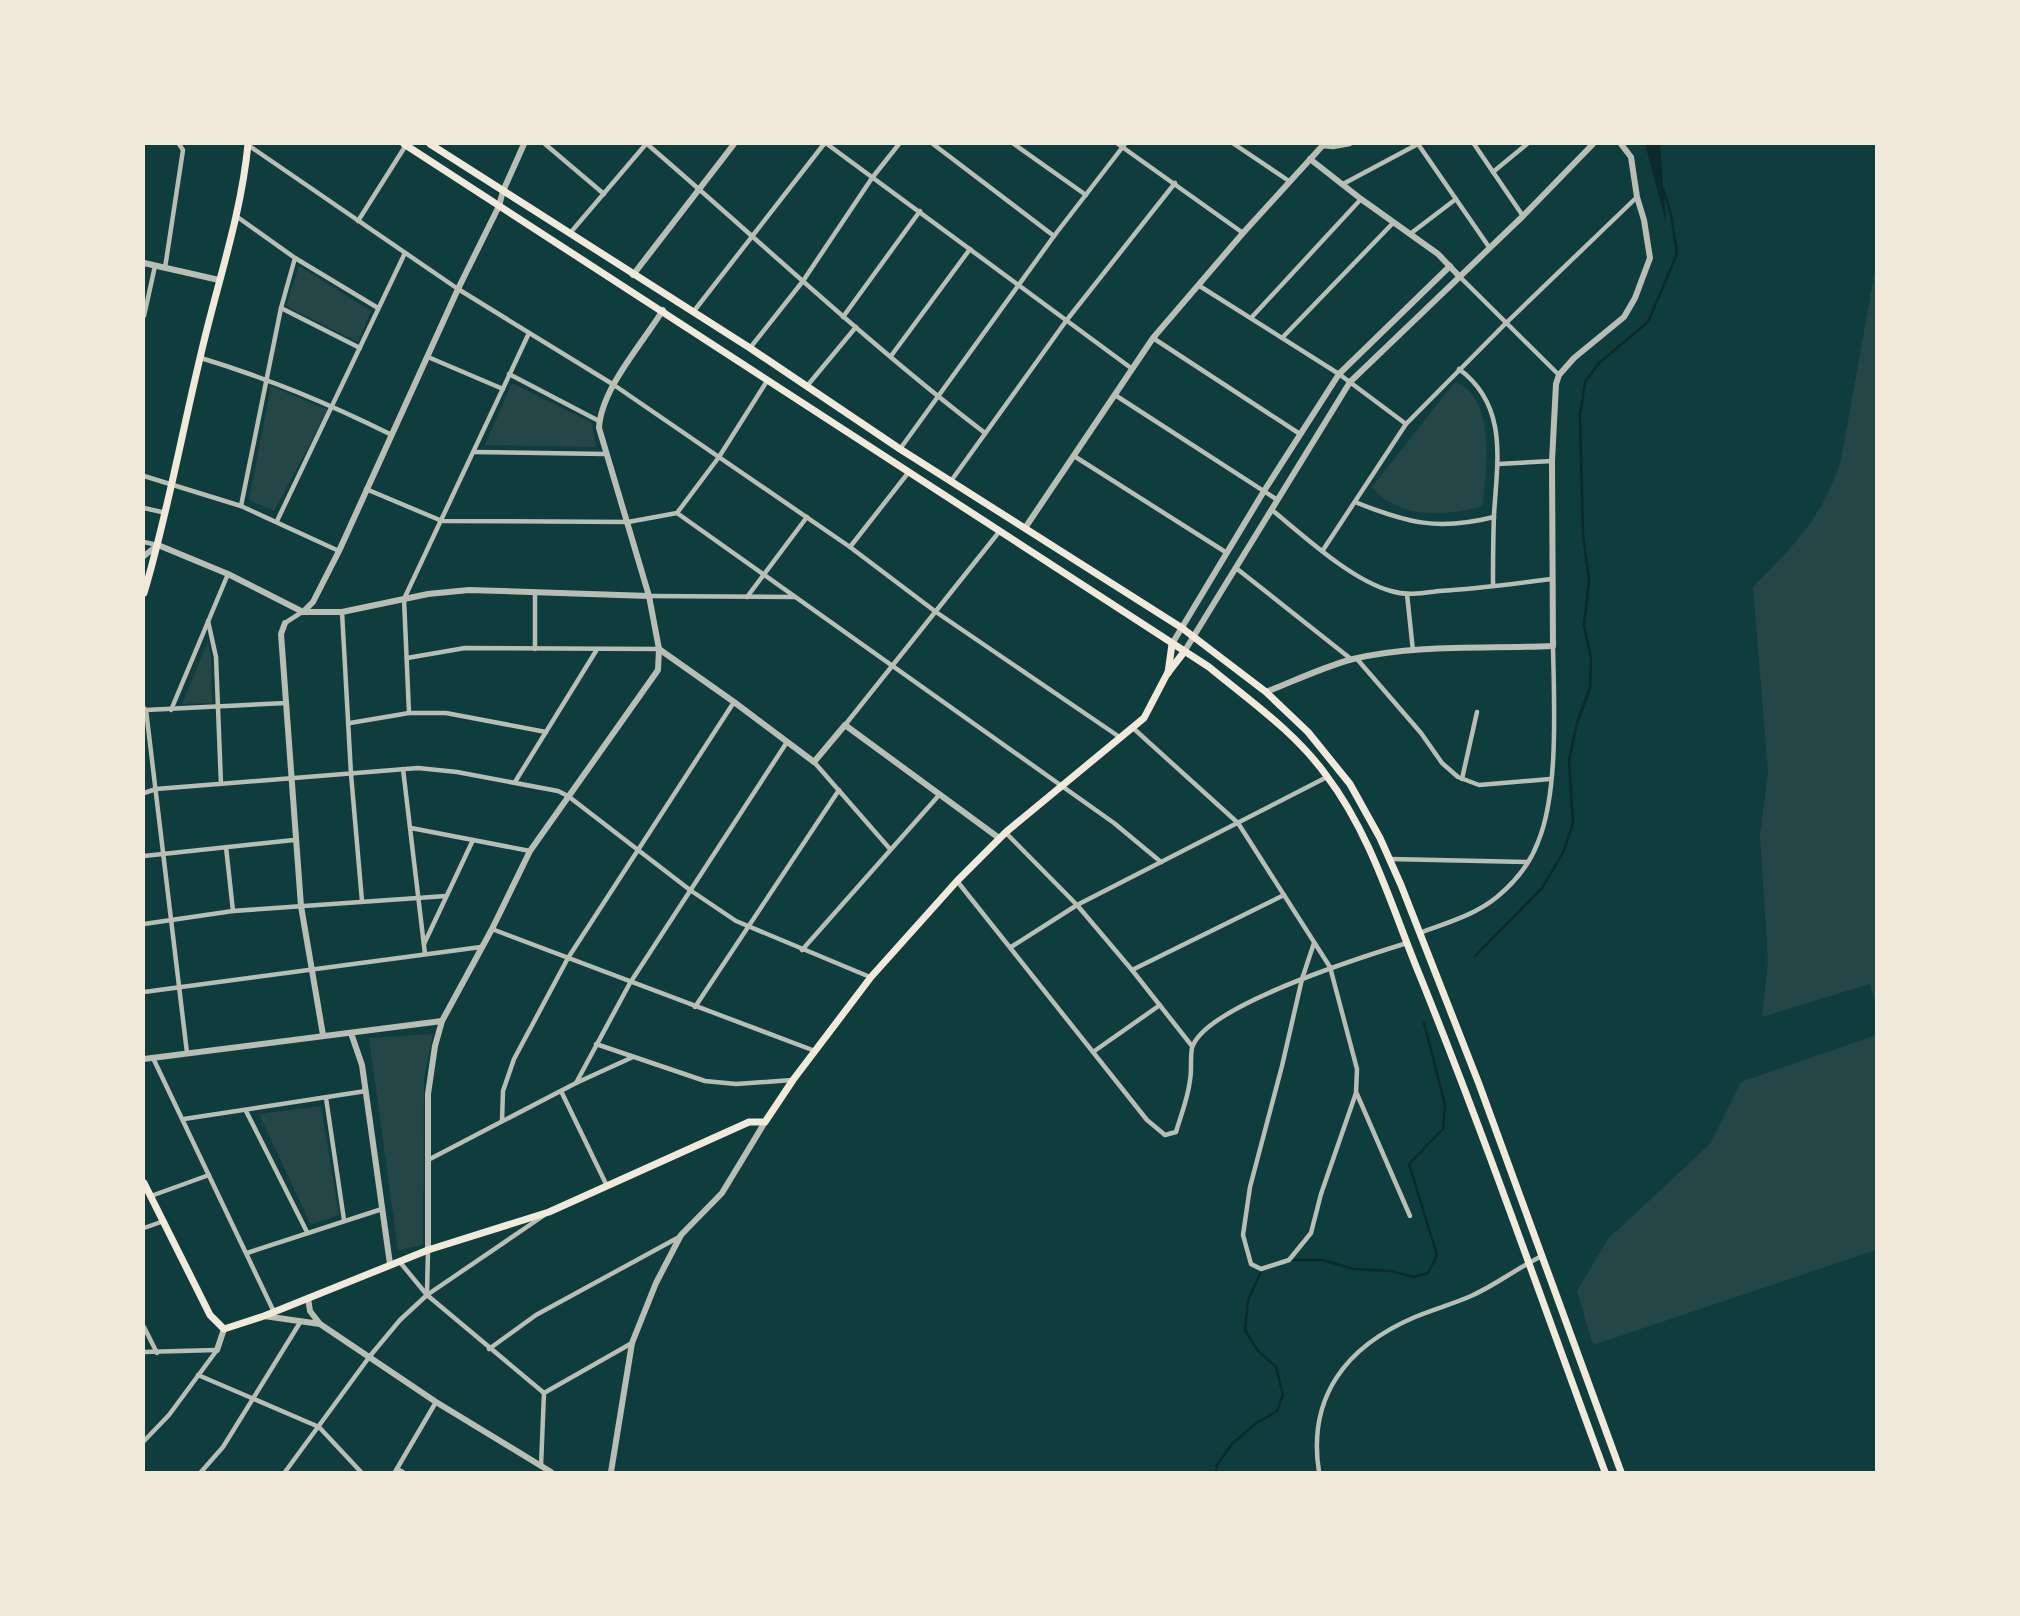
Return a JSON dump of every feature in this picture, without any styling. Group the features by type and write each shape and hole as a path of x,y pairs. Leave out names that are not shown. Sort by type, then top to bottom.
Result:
{"main road":[{"path":"144,593 166,513 200,358 236,216 248,144"},
{"path":"405,144 1209,667 1279,724 1302,747 1328,777 1365,839 1455,1061 1605,1472"},
{"path":"430,144 571,232 900,449 1182,628 1266,692 1308,732 1338,768 1366,811 1389,859 1479,1084 1621,1472"},
{"path":"1167,674 1172,644"},
{"path":"144,1183 210,1315 225,1329 428,1250 549,1212 749,1122 765,1122 793,1080 871,977 1002,835 1133,728 1149,711 1167,674 1184,652"}],"street":[{"path":"165,268 183,150 179,144"},
{"path":"248,144 458,289 614,385 850,547 936,612 1121,738"},
{"path":"358,221 405,144"},
{"path":"323,1035 301,906 281,634 285,623 313,602 339,551 458,289 499,206 524,144"},
{"path":"545,144 604,194"},
{"path":"571,232 647,144 843,317 985,433"},
{"path":"633,275 734,144"},
{"path":"693,313 826,144 1131,368"},
{"path":"750,348 803,281 872,178 899,144"},
{"path":"933,144 1054,236"},
{"path":"1014,144 1086,195"},
{"path":"1234,144 1289,181"},
{"path":"1025,528 1131,368 1197,285 1323,145 1333,147 1350,144"},
{"path":"1343,184 1418,144 1489,247"},
{"path":"1474,144 1523,216"},
{"path":"1493,172 1527,144"},
{"path":"1184,652 1350,382 1523,216 1593,144"},
{"path":"1420,933 1472,913 1495,899 1529,862 1542,828 1550,779 1554,709 1552,461 1555,397 1559,375 1582,351 1624,317 1647,270 1651,250 1637,197 1631,157 1622,144"},
{"path":"900,449 1122,145 1243,233"},
{"path":"1310,159 1450,265 1559,375"},
{"path":"951,482 1066,321 1175,183"},
{"path":"1323,550 1406,424 1637,197"},
{"path":"1251,318 1361,199"},
{"path":"1410,234 1456,199"},
{"path":"843,317 919,211"},
{"path":"236,216 295,258 378,308"},
{"path":"1282,338 1393,223"},
{"path":"891,356 970,249"},
{"path":"277,521 405,253"},
{"path":"241,506 281,308 295,258"},
{"path":"144,263 219,280"},
{"path":"1172,644 1264,491 1339,374 1450,265"},
{"path":"144,316 155,266"},
{"path":"1197,285 1339,374 1406,424"},
{"path":"281,308 360,348"},
{"path":"426,1295 428,1094 435,1046 442,1021 492,929 530,851 658,670 659,649 649,596 600,434 599,421 604,401 663,310"},
{"path":"807,386 856,327"},
{"path":"410,713 404,599 529,333"},
{"path":"1153,338 1300,434"},
{"path":"428,357 503,389"},
{"path":"200,358 266,378 333,406 392,435"},
{"path":"1460,369 1472,379 1487,400 1496,432 1498,464 1493,586"},
{"path":"509,374 599,421"},
{"path":"366,489 442,521 628,522 677,513 719,457 767,381"},
{"path":"1114,395 1276,499"},
{"path":"474,452 606,454"},
{"path":"1073,455 1227,553"},
{"path":"1498,464 1552,461"},
{"path":"850,547 908,473"},
{"path":"144,476 241,506 339,551"},
{"path":"1355,502 1392,517 1427,524 1461,524 1494,517"},
{"path":"144,508 166,513"},
{"path":"1270,509 1323,550 1377,586 1407,594 1552,579"},
{"path":"677,513 1114,823 1161,862"},
{"path":"747,597 807,517"},
{"path":"814,762 999,531"},
{"path":"144,542 158,545 228,574 303,612 342,612 404,599 470,590 649,596 796,597"},
{"path":"144,556 158,545"},
{"path":"1236,568 1355,659 1421,733 1442,763 1462,779 1479,785 1550,779"},
{"path":"171,710 228,574"},
{"path":"535,592 535,649"},
{"path":"1407,594 1413,651"},
{"path":"342,612 351,774 362,901"},
{"path":"208,621 216,657 221,784"},
{"path":"1266,692 1355,659 1413,651 1553,646"},
{"path":"407,658 465,648 659,649 814,762 890,849"},
{"path":"515,782 597,650"},
{"path":"502,1121 503,1091 514,1059 568,958 734,702"},
{"path":"187,1053 145,709 218,708 286,703"},
{"path":"1462,779 1476,712"},
{"path":"350,723 410,713 454,714 546,732"},
{"path":"845,725 1002,835 1077,905 1192,1046"},
{"path":"1133,728 1238,822 1330,967 1357,1069 1356,1093 1321,1194 1311,1233 1289,1260 1261,1269 1251,1264 1243,1235 1250,1187 1282,1066 1301,979 1314,943"},
{"path":"144,735 149,730"},
{"path":"576,1083 630,983 787,742"},
{"path":"403,769 425,954"},
{"path":"144,793 156,789 403,769 437,769 544,787 568,796 690,890 747,927 871,977"},
{"path":"1011,947 1077,905 1328,777"},
{"path":"695,1007 839,790"},
{"path":"802,950 940,794"},
{"path":"411,828 530,851"},
{"path":"423,944 473,840"},
{"path":"144,856 295,841"},
{"path":"226,847 233,911"},
{"path":"1389,859 1529,862"},
{"path":"957,881 1147,1120 1165,1135 1176,1132 1188,1093 1192,1046 1214,1021 1330,967 1407,943"},
{"path":"1132,970 1284,895"},
{"path":"144,924 233,911 446,896"},
{"path":"492,929 815,1051"},
{"path":"144,992 481,947"},
{"path":"1093,1052 1160,1005"},
{"path":"144,1059 442,1021"},
{"path":"351,1033 362,1065 390,1264"},
{"path":"596,1044 705,1081 736,1084 793,1080"},
{"path":"153,1058 274,1312"},
{"path":"428,1160 576,1083 633,1058"},
{"path":"184,1119 366,1091"},
{"path":"562,1091 607,1186"},
{"path":"1356,1093 1410,1216"},
{"path":"326,1098 344,1220"},
{"path":"246,1111 307,1232"},
{"path":"611,1472 632,1343 656,1283 681,1235 722,1193 765,1122"},
{"path":"150,1197 209,1175"},
{"path":"247,1253 383,1209"},
{"path":"285,1472 394,1326 426,1295 549,1212"},
{"path":"144,1228 162,1222"},
{"path":"489,1349 536,1315 681,1235"},
{"path":"1319,1472 1315,1445 1321,1406 1349,1361 1363,1348 1394,1328 1483,1291 1542,1256"},
{"path":"399,1261 426,1295 544,1393"},
{"path":"309,1298 310,1311 320,1324 541,1470 551,1472"},
{"path":"264,1316 320,1324"},
{"path":"201,1472 223,1447 301,1321"},
{"path":"144,1326 157,1353"},
{"path":"144,1441 169,1415 217,1350 225,1329"},
{"path":"544,1393 632,1343"},
{"path":"144,1352 217,1350"},
{"path":"198,1375 319,1427 361,1472"},
{"path":"541,1470 544,1393"},
{"path":"403,1472 396,1471 436,1402"}],"shaded area":[{"path":"1645,144 1660,144 1666,223"},
{"path":"1876,265 1876,1006 1870,984 1762,1017 1768,961 1760,834 1768,773 1753,587 1806,529 1834,480 1841,460"},
{"path":"299,266 371,311 358,342 286,306"},
{"path":"1455,382 1468,390 1483,419 1486,474 1482,506 1453,512 1423,513 1395,505 1372,487"},
{"path":"512,383 592,423 596,447 485,445"},
{"path":"271,386 328,410 274,511 249,500"},
{"path":"208,641 212,703 182,704"},
{"path":"433,1034 424,1078 423,1245 398,1250 369,1038"},
{"path":"1876,1035 1876,1250 1593,1345 1577,1291 1608,1239 1709,1145 1741,1082"},
{"path":"321,1106 339,1215 311,1225 259,1114"}],"waterway":[{"path":"1475,956 1542,888 1563,853 1573,823 1569,760 1577,723 1590,688 1591,658 1584,626 1589,581 1583,534 1580,416 1585,382 1599,363 1648,322 1677,254 1671,214 1663,188"},
{"path":"1289,1260 1323,1260 1353,1269 1390,1271 1414,1277 1428,1273 1437,1255 1409,1164 1443,1129 1445,1105 1424,1023"},
{"path":"1216,1472 1217,1465 1232,1444 1255,1424 1277,1411 1283,1395 1276,1367 1258,1351 1245,1330 1248,1300 1263,1268"}]}
